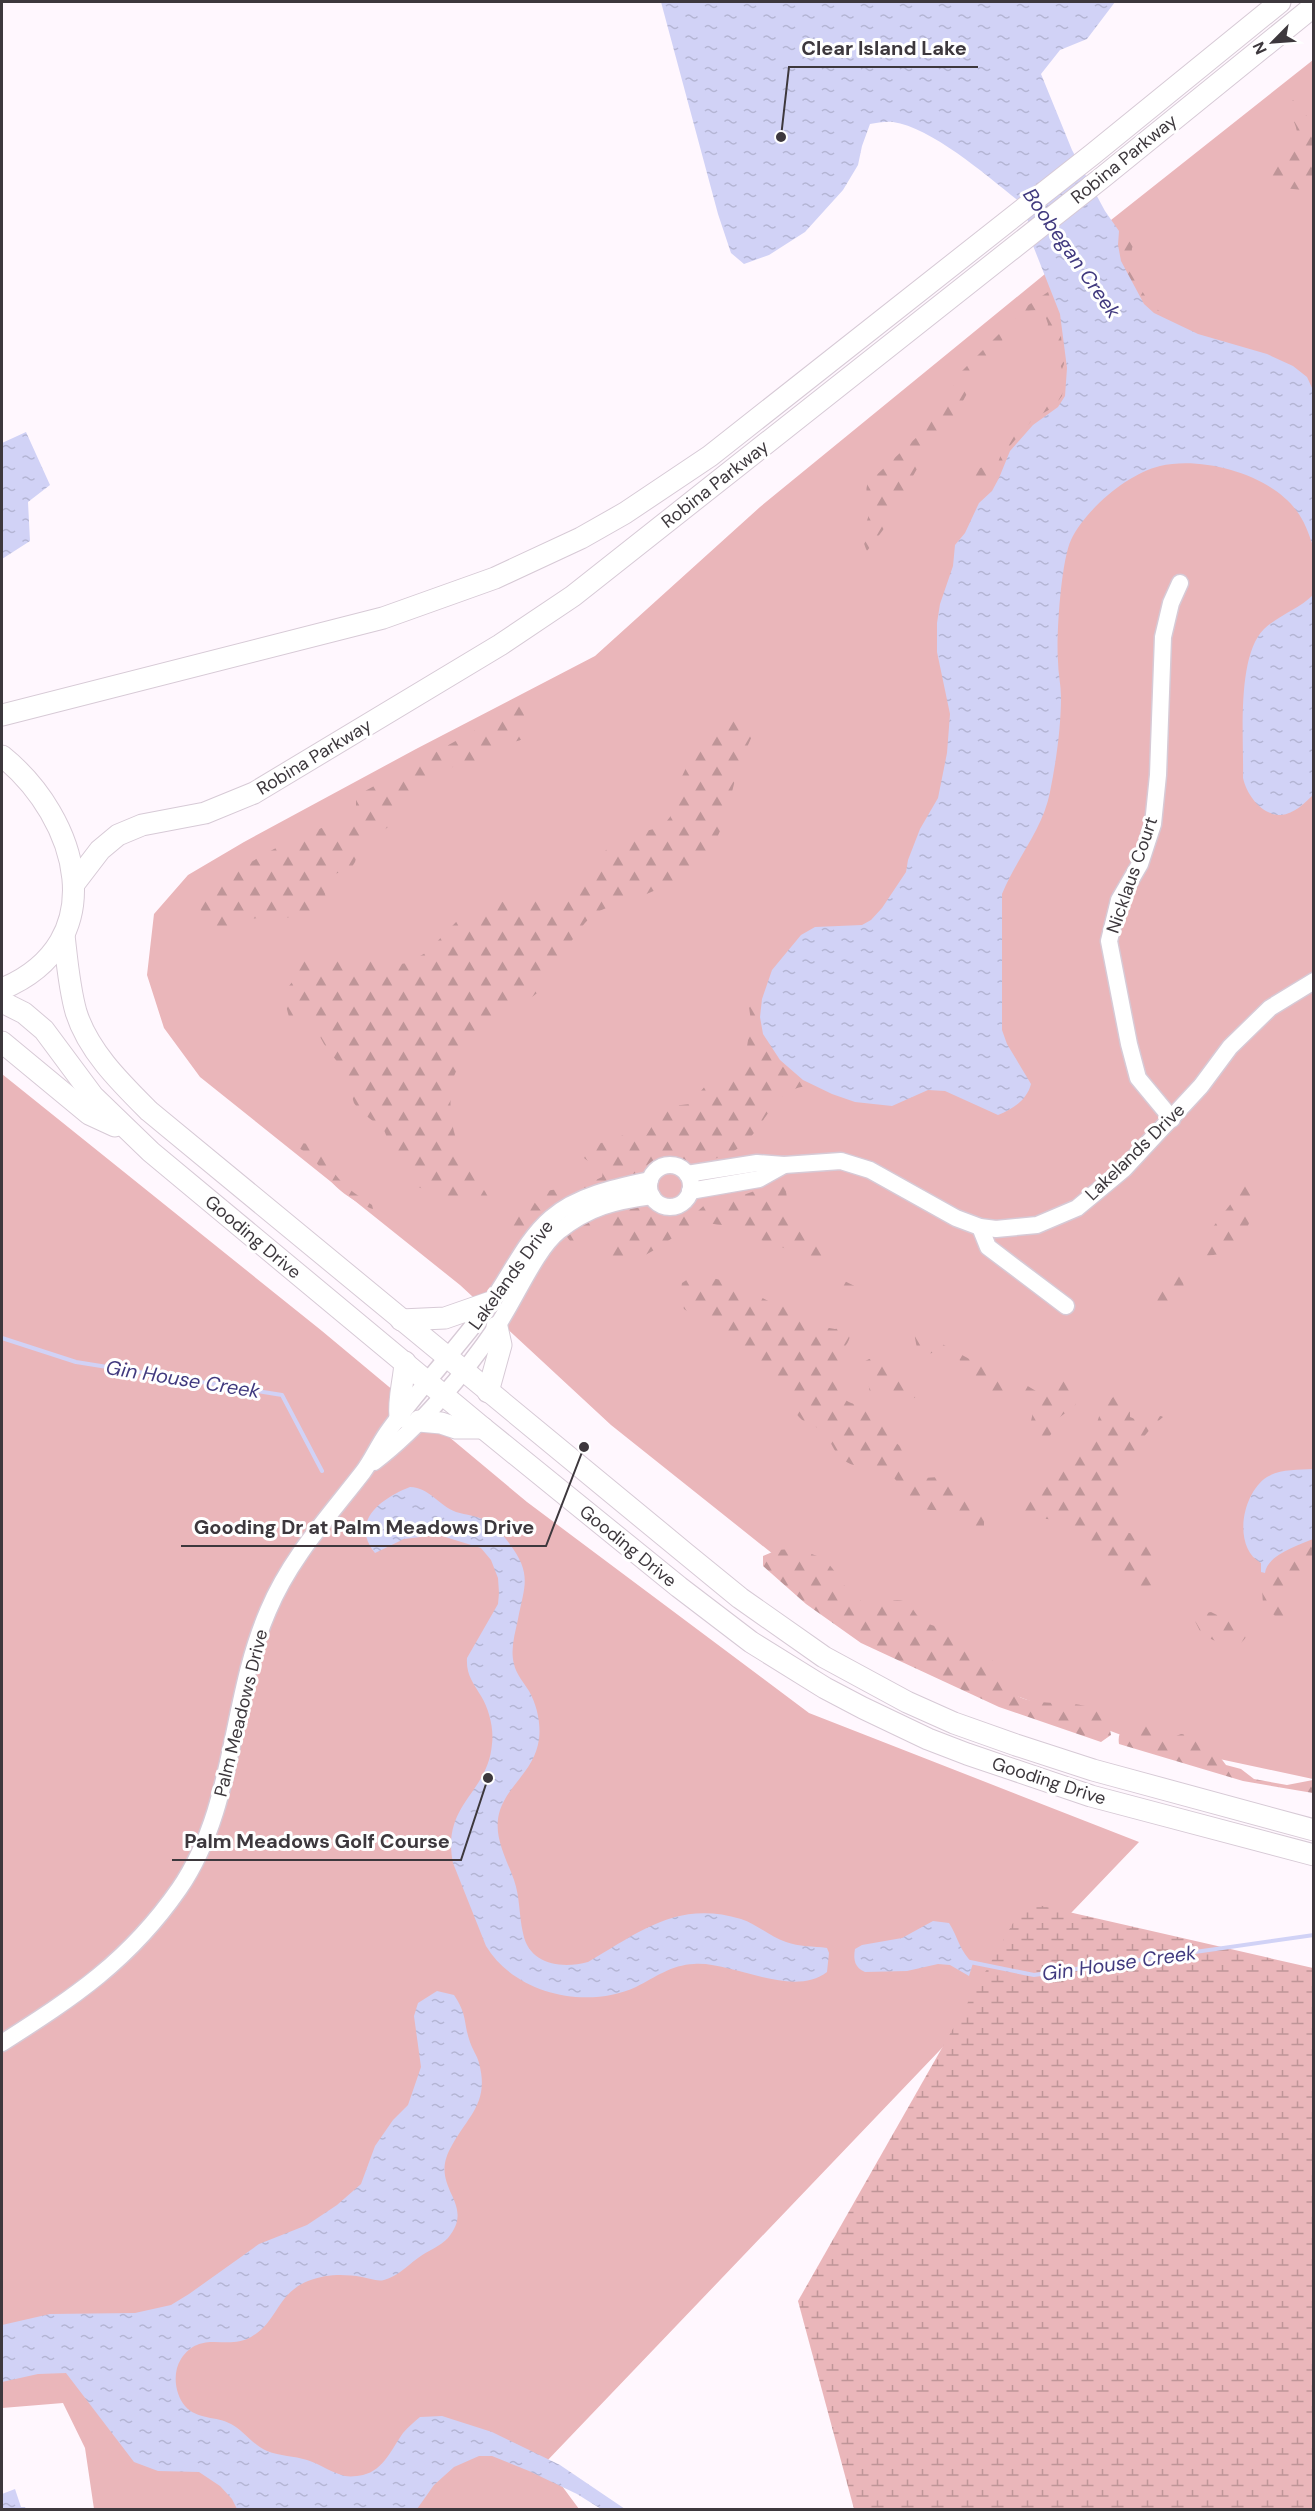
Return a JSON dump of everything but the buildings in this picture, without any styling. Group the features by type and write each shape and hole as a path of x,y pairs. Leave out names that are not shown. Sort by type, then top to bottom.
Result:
{"main road":[{"name":"Robina Parkway","path":"2,715 383,618 451,595 537,560 625,513 702,461 1093,154 1280,2"},
{"name":"Robina Parkway","path":"74,884 100,850 118,835 142,825 205,813 254,793 539,621 573,597 1103,177 1314,6"},
{"path":"2,756 29,782 51,816 67,850 74,884 73,908 64,935 39,966 27,976 2,989"},
{"name":"Gooding Drive","path":"64,935 70,984 77,1014 91,1044 117,1078 149,1111 740,1598 824,1657 867,1682 945,1719 1093,1770 1314,1830"},
{"name":"Gooding Drive","path":"2,1002 24,1013 44,1030 82,1084 129,1133 483,1428 744,1636 817,1683 928,1739 1020,1773 1153,1814 1314,1856"},
{"path":"2,1042 89,1114 129,1133"},
{"path":"401,1320 445,1318 491,1302"},
{"path":"488,1392 501,1345 497,1327"},
{"path":"405,1362 403,1384 398,1402 409,1419 441,1423 456,1428 483,1428"}],"street":[{"name":"Nicklaus Court","path":"1172,1119 1138,1078 1129,1044 1109,940 1119,900 1140,864 1153,824 1158,775 1163,638 1180,583"},
{"name":"Lakelands Drive","path":"784,1166 841,1161 870,1170 956,1218 980,1227 996,1229 1037,1225 1077,1208 1124,1168 1201,1086 1230,1047 1270,1008 1314,981"},
{"path":"687,1174 757,1162 784,1166"},
{"path":"670,1165 676,1166 687,1174 690,1182 690,1191 684,1201 673,1206 661,1204 651,1188 657,1169 670,1165"},
{"path":"690,1191 759,1179 784,1166"},
{"name":"Lakelands Drive","path":"455,1364 526,1248 551,1218 582,1200 614,1188 651,1188"},
{"name":"Lakelands Drive","path":"455,1364 497,1327 538,1258 557,1232 583,1214 651,1188"},
{"path":"980,1227 988,1247 1065,1306"},
{"name":"Palm Meadows Drive","path":"2,2043 71,2000 114,1964 152,1925 180,1887 204,1842 218,1805 252,1655 268,1610 290,1568 314,1533 366,1468 398,1443 409,1419 455,1364"}],"green space":[{"path":"1313,60 1313,1779 1140,1742 968,1678 808,1582 611,1425 460,1285 200,1077 164,1028 147,975 154,914 188,875 416,749 595,656 760,507 1111,220"},
{"path":"1293,100 1313,120 1313,191 1273,187 1267,179 1266,171 1269,164 1295,140 1297,134 1295,123 1286,107"},
{"path":"1152,207 1141,225 1139,236 1132,248 1130,271 1150,304 1169,315 1168,318 1151,308 1137,293 1123,266 1121,256 1122,232"},
{"path":"1048,292 1060,327 1064,364 1062,369 1055,354 1045,343 1048,324 1044,312 1029,311 1015,319 1024,308"},
{"path":"1006,327 1001,346 974,381 949,426 923,458 883,530 867,551 862,536 869,514 866,489 868,483 919,435 949,398 956,377"},
{"path":"1059,373 1064,377 1062,396 1059,400 1052,408 1033,419 1009,447 992,485 989,487 974,481 972,474 978,469 997,465 1016,421 1055,402 1055,383"},
{"path":"521,705 525,722 523,739 498,744 477,763 458,762 446,773 429,780 412,805 399,813 391,825 384,830 378,831 365,822 356,807 356,796"},
{"path":"734,715 757,723 738,769 724,821 710,850 695,866 665,886 596,913 589,919 574,937 540,990 494,1024 477,1042 456,1071 450,1104 456,1139 465,1161 491,1203 492,1215 471,1199 460,1198 446,1202 429,1191 415,1186 410,1172 392,1150 384,1130 359,1110 354,1103 344,1071 324,1044 308,1015 301,1015 294,1023 289,1017 285,1002 289,986 297,976 300,958 337,961 366,958 391,965 408,963 427,952 458,920 479,909 499,902 546,900 560,896 585,878 605,851 615,842 625,836 662,827 670,817 675,791 695,749 703,744 718,720"},
{"path":"326,826 360,827 370,836 359,848 350,870 331,875 324,882 328,910 280,919 240,918 228,925 222,940 217,942 214,939 207,918 195,900 205,888 274,849"},
{"path":"760,996 760,1027 768,1049 784,1067 807,1086 785,1095 776,1103 747,1141 732,1152 693,1164 678,1158 658,1158 639,1172 552,1211 538,1196 554,1190 571,1192 602,1177 603,1171 582,1156 583,1151 625,1135 646,1136 662,1110 672,1106 690,1104 706,1085 715,1079 740,1076 743,1072 751,1021 749,1007"},
{"path":"2,1074 322,1331 527,1502 809,1713 1139,1842 545,2463 579,2509 94,2509 85,2448 63,2403 2,2408"},
{"path":"306,1143 319,1149 339,1179 350,1190 372,1205 373,1209 356,1201 334,1185 310,1156 293,1145"},
{"path":"1249,1180 1251,1213 1245,1231 1226,1251 1214,1255 1193,1253"},
{"path":"785,1184 791,1227 834,1248 832,1258 826,1262 816,1261 805,1253 745,1235 733,1224 710,1224 695,1227 640,1257 613,1262 608,1252 610,1226 603,1224 573,1245 565,1234 605,1210 647,1205 656,1212 668,1215 689,1213 698,1211 711,1199 746,1194"},
{"path":"532,1199 545,1216 524,1239 502,1219 508,1212"},
{"path":"1178,1269 1184,1286 1181,1300 1169,1309 1151,1310 1160,1281"},
{"path":"832,1275 865,1291 857,1302 841,1303 835,1292"},
{"path":"704,1276 733,1283 778,1306 793,1307 818,1326 835,1329 847,1327 850,1335 840,1355 836,1371 837,1388 840,1394 848,1402 872,1411 880,1417 915,1475 924,1478 938,1477 956,1492 977,1498 984,1511 984,1526 980,1528 957,1519 953,1514 917,1506 908,1498 893,1477 883,1469 856,1466 840,1457 822,1431 802,1420 796,1413 780,1381 754,1362 714,1324 684,1309 680,1296 682,1283 691,1277"},
{"path":"913,1328 993,1372 1011,1388 998,1397 985,1398 960,1360 942,1352 918,1353"},
{"path":"878,1358 913,1380 917,1385 915,1398 898,1399 897,1394 891,1389 877,1395 870,1393 867,1376 858,1365 869,1359"},
{"path":"1015,1360 1052,1386 1058,1380 1068,1380 1078,1388 1075,1406 1053,1422 1052,1433 1046,1441 1040,1442 1035,1439 1031,1421 1035,1404 1015,1382 1021,1382 1041,1394 1044,1386 1018,1370"},
{"path":"1119,1391 1127,1391 1130,1398 1130,1417 1140,1421 1163,1417 1138,1445 1127,1468 1121,1492 1121,1515 1126,1532 1151,1539 1154,1549 1149,1569 1155,1579 1153,1585 1143,1587 1130,1581 1121,1568 1099,1558 1085,1538 1067,1526 1056,1520 1020,1516 1008,1511 1015,1500 1035,1495 1045,1489 1074,1449 1091,1440 1102,1408"},
{"path":"1313,1541 1313,1554 1309,1566 1291,1582 1284,1592 1288,1605 1301,1609 1291,1615 1276,1617 1263,1604 1262,1589 1286,1557"},
{"path":"791,1549 824,1560 848,1590 862,1602 875,1604 903,1601 926,1623 956,1633 968,1649 982,1653 991,1659 1009,1688 1018,1696 1029,1700 1086,1706 1098,1711 1107,1720 1111,1735 1101,1742 999,1707 861,1643 806,1604 763,1566 763,1556 777,1550"},
{"path":"1211,1612 1240,1626 1247,1635 1243,1641 1232,1646 1226,1645 1201,1633 1195,1621 1200,1614"},
{"path":"1135,1721 1174,1737 1181,1734 1202,1739 1211,1745 1226,1765 1241,1769 1254,1779 1287,1785 1313,1780 1313,1793 1243,1781 1119,1744 1122,1730"},
{"path":"1025,1902 1313,1968 1313,2509 854,2509 798,2301"}],"water":[{"name":"Boobegan Creek","path":"661,2 1115,2 1087,39 1060,50 1041,74 1072,150 1105,211 1119,231 1118,245 1121,261 1144,304 1154,313 1198,334 1267,354 1293,366 1307,377 1313,390 1313,546 1304,523 1284,497 1252,478 1234,471 1195,464 1160,466 1134,477 1108,495 1086,517 1071,540 1064,564 1060,599 1058,670 1061,709 1050,792 1042,819 1002,894 1002,1030 1007,1044 1031,1084 1019,1103 998,1115 945,1091 928,1090 892,1106 855,1102 832,1094 803,1080 780,1060 763,1034 760,1017 762,999 772,970 801,935 815,927 862,925 871,920 882,908 906,872 908,860 920,829 938,798 947,753 950,714 937,652 937,623 940,604 953,566 955,545 965,533 979,503 992,491 1010,451 1033,425 1058,407 1065,396 1067,368 1060,314 1030,238 1026,207 944,145 909,126 893,122 870,124 858,165 843,190 805,232 769,255 744,264 731,253 718,214"},
{"path":"26,432 50,485 28,502 30,541 2,559 2,443"},
{"path":"1313,595 1313,795 1290,813 1274,814 1267,812 1256,803 1243,778 1245,678 1255,642 1264,629"},
{"path":"1313,1469 1313,1539 1277,1556 1271,1561 1265,1573 1261,1572 1261,1563 1246,1545 1244,1533 1246,1507 1251,1495 1258,1485 1272,1474 1289,1470"},
{"path":"410,1487 423,1490 456,1512 490,1523 509,1543 524,1571 524,1588 513,1642 513,1658 516,1671 532,1696 536,1708 539,1739 532,1760 504,1801 498,1819 498,1828 501,1846 516,1886 526,1944 532,1952 539,1958 558,1964 588,1962 660,1922 697,1913 718,1914 747,1921 791,1944 827,1948 829,1953 827,1972 813,1979 797,1982 780,1981 726,1968 694,1964 671,1969 636,1987 616,1994 574,1997 533,1986 515,1976 499,1962 486,1946 453,1863 451,1843 453,1827 459,1813 489,1761 492,1725 484,1701 469,1674 467,1658 498,1604 498,1578 491,1560 481,1548 442,1536 404,1539 375,1553 368,1541 367,1521 380,1504"},
{"path":"933,1921 949,1923 962,1949 973,1963 969,1976 950,1965 938,1964 907,1971 865,1972 857,1966 855,1949 862,1945 902,1938"},
{"path":"437,1991 454,1995 458,2002 482,2077 479,2100 450,2149 445,2163 445,2175 458,2215 456,2226 442,2244 389,2278 379,2281 342,2275 308,2281 289,2293 267,2324 251,2337 242,2341 197,2345 189,2350 178,2365 176,2383 179,2396 185,2406 195,2414 231,2424 267,2451 307,2460 347,2476 363,2475 377,2468 387,2458 403,2433 420,2417 442,2416 492,2432 560,2465 625,2509 601,2509 577,2494 529,2471 492,2456 479,2456 454,2467 434,2485 417,2509 237,2509 232,2499 220,2486 199,2472 158,2471 134,2462 66,2373 38,2374 2,2382 2,2325 50,2314 135,2313 171,2305 259,2244 307,2225 337,2205 361,2184 375,2146 393,2120 408,2105 421,2067 414,2016 418,2003"},
{"path":"15,2489 21,2507 26,2509 2,2509 2,2494"}],"waterway":[{"name":"Gin House Creek","path":"2,1338 76,1362 282,1395 322,1471"},
{"name":"Gin House Creek","path":"970,1962 1034,1975 1314,1935"}],"place":[{"name":"Clear Island Lake","path":"781,137"},
{"name":"Gooding Dr at Palm Meadows Drive","path":"584,1447"},
{"name":"Palm Meadows Golf Course","path":"488,1778"}]}
